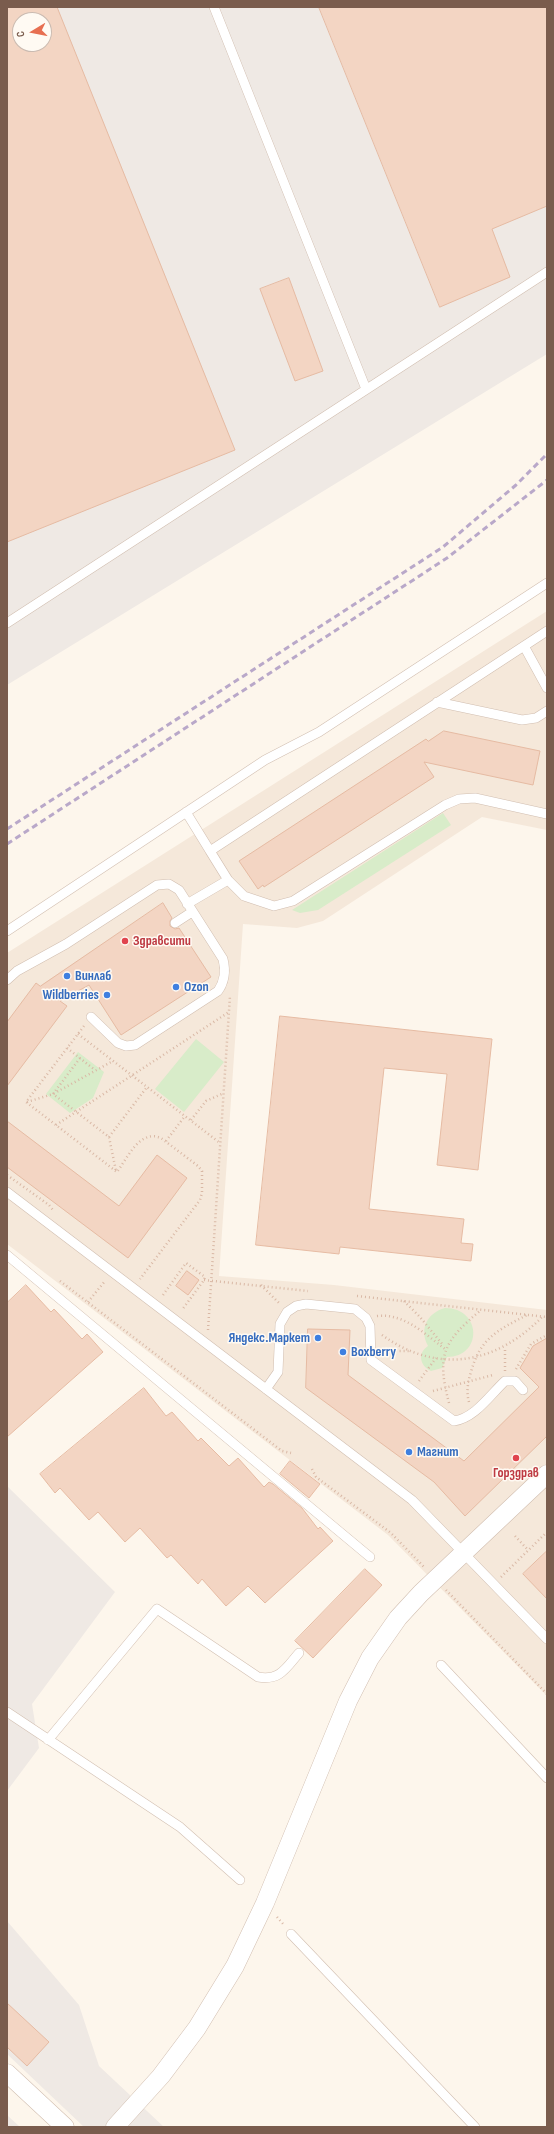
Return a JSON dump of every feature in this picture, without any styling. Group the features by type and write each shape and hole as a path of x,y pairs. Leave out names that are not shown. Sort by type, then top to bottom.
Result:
{"street":[{"path":"115,2127 161,2076 197,2028 235,1966 265,1903 348,1701 370,1658 398,1618 421,1593 547,1474"},
{"path":"7,2073 65,2127"}],"lane":[{"path":"214,7 366,389"},
{"path":"7,623 547,272"},
{"path":"7,931 265,760 320,732 547,583"},
{"path":"210,851 547,631"},
{"path":"524,646 547,688"},
{"path":"438,702 522,720 536,718 547,711"},
{"path":"186,812 228,880 244,896 274,906 293,901 445,805 459,799 475,798 547,814"},
{"path":"175,923 190,908 228,880"},
{"path":"7,980 17,971 66,944 157,885 169,884 179,890 223,959 225,967 224,983 218,992 135,1045 126,1046 118,1043 91,1017"},
{"path":"7,1192 412,1500 547,1639"},
{"path":"7,1255 370,1557"},
{"path":"266,1389 278,1372 280,1324 287,1312 296,1306 306,1304 355,1309 368,1322 371,1360 454,1421 463,1420 472,1414 505,1381 515,1381 523,1390"},
{"path":"48,1740 157,1609 258,1677 269,1679 279,1675 299,1653"},
{"path":"441,1665 547,1778"},
{"path":"7,1712 180,1827 240,1880"},
{"path":"290,1934 475,2127"}],"path":[{"path":"207,1344 231,989"},
{"path":"56,1125 229,1012"},
{"path":"26,1102 91,1017"},
{"path":"78,1034 221,1143"},
{"path":"67,1048 95,1070"},
{"path":"53,1094 80,1058"},
{"path":"26,1102 53,1094 113,1061"},
{"path":"109,1137 147,1087"},
{"path":"191,1120 206,1101 224,1093"},
{"path":"53,1094 109,1137 117,1172"},
{"path":"26,1102 117,1172"},
{"path":"166,1141 185,1116"},
{"path":"117,1172 140,1141 147,1136 155,1135 166,1141 198,1166 202,1171 202,1193 200,1200 133,1289"},
{"path":"155,1305 186,1263 205,1277 204,1280"},
{"path":"88,1302 111,1272"},
{"path":"57,1279 282,1451 291,1453"},
{"path":"204,1280 313,1291"},
{"path":"175,1320 204,1280"},
{"path":"261,1285 287,1312"},
{"path":"351,1295 547,1317"},
{"path":"404,1301 420,1317 445,1349"},
{"path":"454,1421 445,1388 445,1349 451,1338 481,1310"},
{"path":"472,1414 467,1398 468,1382 474,1357 484,1341 500,1329 527,1314"},
{"path":"411,1352 391,1341 368,1322 385,1315 397,1318 412,1325 445,1349"},
{"path":"371,1360 379,1355 395,1351 411,1352 444,1359 474,1357 505,1347 528,1332 543,1316"},
{"path":"505,1381 517,1368 531,1344 547,1335"},
{"path":"505,1347 505,1381"},
{"path":"414,1393 436,1358"},
{"path":"414,1393 445,1388 517,1368"},
{"path":"312,1469 316,1477 391,1533 428,1570"},
{"path":"493,1584 547,1532"},
{"path":"515,1536 528,1550"},
{"path":"443,1587 547,1694"},
{"path":"273,1911 290,1934"}],"shaded area":[{"path":"7,7 547,7 547,354 7,685"},
{"path":"547,611 547,830 482,817 323,921 297,928 243,924 219,1276 334,1285 547,1310 547,1696 388,1535 7,1244 7,953"},
{"path":"7,1486 115,1592 32,1704 39,1748 7,1791"},
{"path":"7,1921 79,2005 99,2066 164,2127 84,2127 7,2054"},
{"path":"7,2115 20,2127 7,2127"}],"green space":[{"path":"443,813 451,825 318,910 300,913 292,910"},
{"path":"196,1039 224,1062 184,1112 155,1089"},
{"path":"78,1052 104,1072 93,1098 70,1113 46,1094"},
{"path":"445,1308 457,1310 466,1316 471,1324 473,1332 472,1341 467,1349 459,1355 447,1357 442,1368 431,1371 424,1366 421,1359 422,1352 428,1346 424,1334 426,1322 433,1314"}],"building":[{"path":"7,7 57,7 235,450 7,542"},
{"path":"319,7 547,7 547,206 492,229 510,277 440,307"},
{"path":"289,278 323,371 295,381 260,289"},
{"path":"444,731 540,751 533,785 424,762 434,777 264,887 263,885 258,889 239,861 426,739 428,741"},
{"path":"163,903 172,918 170,921 170,926 175,929 179,928 211,977 121,1035 89,985 60,1001 67,1006 7,1086 7,1022 36,983 40,986"},
{"path":"280,1016 492,1039 478,1170 437,1165 447,1074 384,1068 369,1209 464,1219 461,1243 473,1244 471,1261 340,1247 339,1254 256,1245"},
{"path":"7,1121 119,1206 157,1155 187,1178 128,1258 7,1167"},
{"path":"187,1271 199,1280 188,1295 176,1286"},
{"path":"26,1285 51,1312 54,1309 82,1339 87,1334 103,1352 7,1437 7,1303"},
{"path":"308,1329 350,1330 348,1375 464,1461 539,1387 520,1368 533,1346 547,1338 547,1436 465,1516 434,1482 306,1388"},
{"path":"144,1388 166,1416 172,1412 198,1441 201,1438 229,1466 238,1458 264,1487 269,1482 273,1484 302,1508 318,1529 320,1527 333,1541 265,1603 248,1586 226,1606 202,1579 198,1584 171,1555 167,1558 140,1528 125,1542 98,1512 89,1520 60,1488 55,1493 40,1474"},
{"path":"290,1461 320,1484 309,1498 280,1474"},
{"path":"547,1551 547,1599 523,1574"},
{"path":"365,1569 382,1585 313,1658 295,1641"},
{"path":"7,2003 49,2042 27,2066 7,2047"}],"railway":[{"path":"7,829 443,547 516,485 547,454"},
{"path":"7,844 447,558 547,480"}],"place":[{"name":"Здравсити","path":"125,941"},
{"name":"Винлаб","path":"67,976"},
{"name":"Ozon","path":"176,987"},
{"name":"Wildberries","path":"107,995"},
{"name":"Яндекс.Маркет","path":"318,1338"},
{"name":"Boxberry","path":"343,1352"},
{"name":"Магнит","path":"409,1452"},
{"name":"Горздрав","path":"516,1458"}]}
